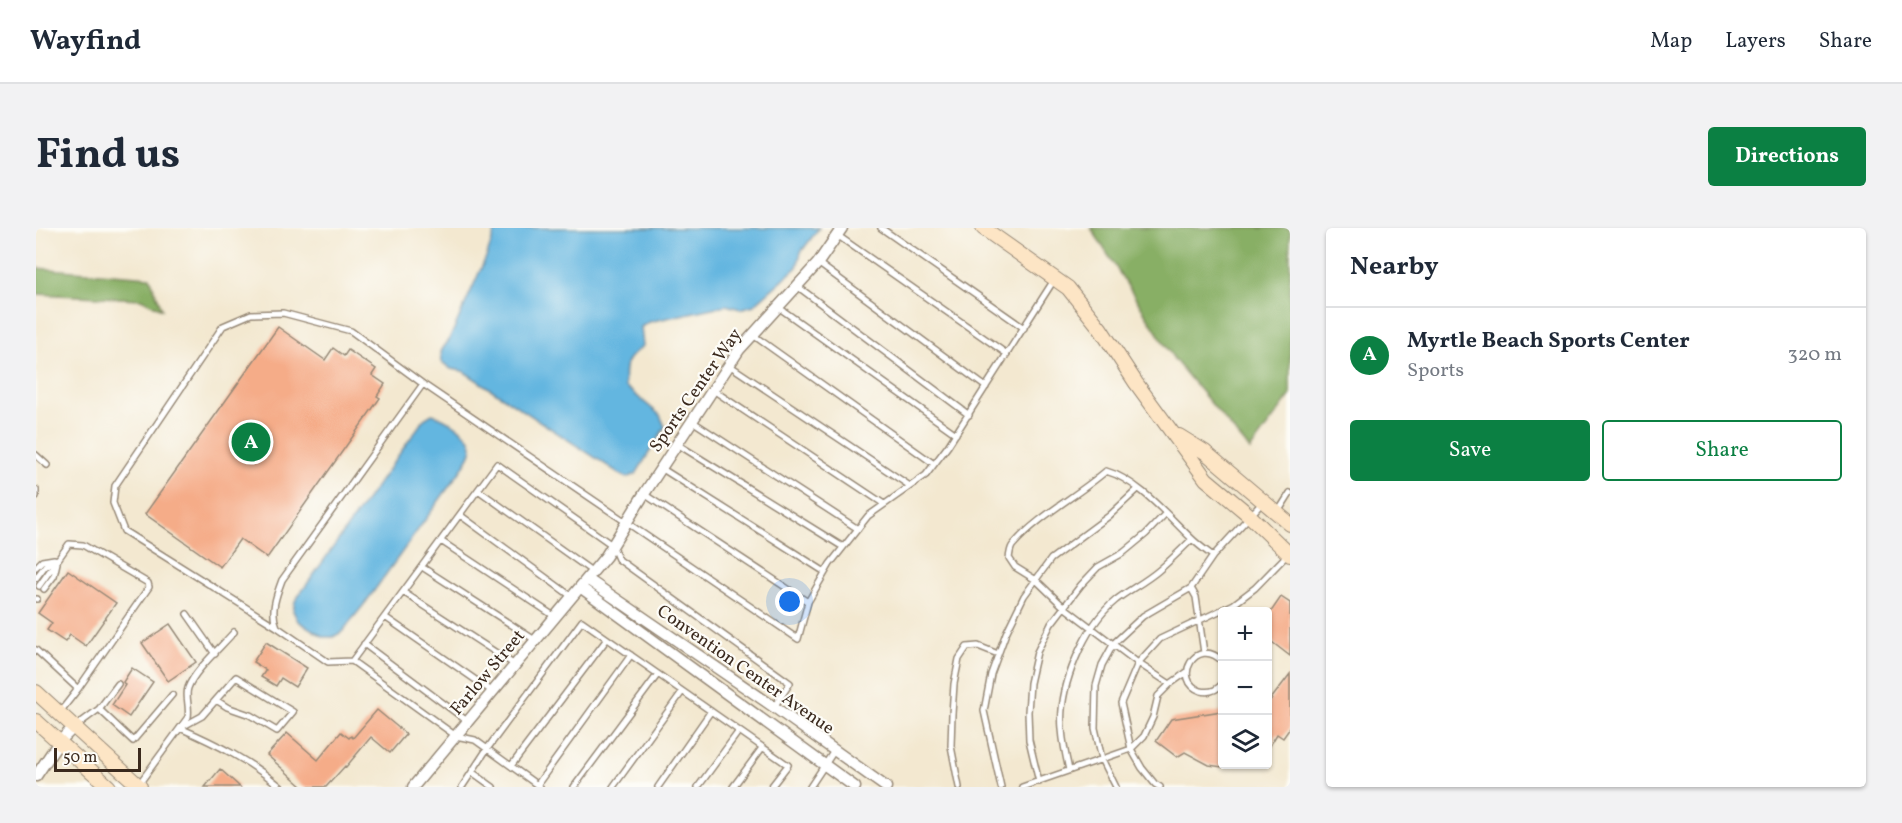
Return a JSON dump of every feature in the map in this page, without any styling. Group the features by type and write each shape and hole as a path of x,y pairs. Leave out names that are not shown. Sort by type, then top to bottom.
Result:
{"street":[{"path":"983,228 1068,288 1100,328 1136,384 1206,478 1250,515 1289,554"},
{"name":"Sports Center Way","path":"587,580 739,350 818,263 840,231"},
{"path":"1172,431 1205,452 1290,524"},
{"name":"Farlow Street","path":"413,787 554,616 587,580"},
{"name":"Convention Center Avenue","path":"587,580 774,707 886,787"},
{"name":"Convention Center Avenue","path":"587,580 855,787"},
{"path":"36,692 138,786"},
{"path":"36,721 109,787"},
{"path":"36,777 58,742 74,727"}],"lane":[{"path":"881,228 1024,328"},
{"path":"840,231 1007,354"},
{"path":"818,263 986,387"},
{"path":"631,655 538,786 475,740 456,736 352,661 328,662 277,627 124,531 113,503 115,486 223,326 251,314 283,314 351,332 423,384 798,639 808,602 825,572 868,516 926,475 969,415 1055,279"},
{"path":"797,286 969,415"},
{"path":"778,308 956,434"},
{"path":"753,335 934,464"},
{"path":"729,365 910,486"},
{"path":"277,627 273,618 275,599 282,580 423,384"},
{"path":"713,390 884,504"},
{"path":"692,421 858,529"},
{"path":"677,444 843,547"},
{"path":"36,455 47,465"},
{"path":"352,661 497,464 612,545 618,560 790,683 774,707"},
{"path":"661,468 825,572"},
{"path":"1170,684 1138,663 1064,607 1036,580 1015,567 1009,558 1011,547 1045,516 1089,486 1106,471 1118,474 1138,489 1213,556"},
{"path":"1000,787 984,711 991,674 1006,633 1024,596 1051,559 1110,516 1138,489"},
{"path":"36,490 36,496"},
{"path":"478,490 587,580"},
{"path":"1277,513 1290,493"},
{"path":"644,494 808,602"},
{"path":"1116,787 1102,759 1095,728 1096,686 1102,665 1114,643 1143,616 1191,588 1213,556 1263,502"},
{"path":"1039,782 1029,740 1028,712 1030,683 1037,652 1064,607 1098,567 1123,553 1167,513"},
{"path":"460,515 571,596"},
{"path":"1069,770 1062,728 1064,698 1068,676 1092,628 1114,602 1157,572 1192,539"},
{"path":"441,541 554,616"},
{"path":"42,587 69,544 83,545 148,583 148,587 59,714"},
{"path":"1160,787 1142,768 1131,749 1121,703 1138,663 1160,639 1234,604 1255,588 1289,554"},
{"path":"36,560 39,558 58,559"},
{"path":"36,567 42,561 58,559"},
{"path":"36,578 45,566 58,559"},
{"path":"422,567 535,640"},
{"path":"1191,588 1196,597 1204,653"},
{"path":"403,592 515,665"},
{"path":"187,614 214,654"},
{"path":"385,617 493,692"},
{"path":"462,787 487,749 582,621 788,765 771,787"},
{"path":"138,786 188,717 190,708 188,690 197,674 234,632"},
{"path":"511,766 607,639"},
{"path":"364,645 466,721"},
{"path":"959,787 951,746 954,684 959,658 967,647 978,646 998,654"},
{"path":"36,650 78,689"},
{"path":"1218,657 1204,653 1194,658 1187,672 1192,685 1203,692 1218,688"},
{"path":"1022,787 1131,749 1144,736 1153,717 1158,696 1187,672"},
{"path":"574,787 657,674"},
{"path":"180,728 202,716 236,677 293,712 278,731 216,700"},
{"path":"74,727 99,709 118,684"},
{"path":"613,787 682,692"},
{"path":"99,709 133,741 172,695"},
{"path":"658,787 711,711"},
{"path":"180,728 225,748 253,765 281,787"},
{"path":"698,787 739,731"},
{"path":"733,787 762,748"},
{"path":"810,787 835,750"},
{"path":"472,772 493,787"}],"green space":[{"path":"1091,228 1290,228 1290,396 1250,450 1174,359"},
{"path":"36,268 150,277 162,309 141,299 36,294"}],"water":[{"path":"496,228 819,228 801,252 797,267 754,305 740,309 726,305 649,322 641,327 643,346 626,363 625,386 660,415 665,427 636,474 626,478 463,371 451,369 442,362 441,351 449,340 487,255"},
{"path":"432,414 463,431 471,442 470,456 342,632 333,637 324,637 298,621 293,611 295,601 424,419"}],"building":[{"path":"278,327 325,360 333,348 344,356 348,350 376,369 372,375 385,384 377,396 380,398 267,558 240,539 220,567 145,514"},
{"path":"68,570 116,603 86,646 70,635 65,642 47,630 52,623 38,613"},
{"path":"1281,597 1290,603 1290,656 1272,642 1272,610"},
{"path":"170,624 196,662 168,681 142,643"},
{"path":"266,642 307,668 295,687 281,678 276,686 261,677 266,670 253,662"},
{"path":"132,668 153,682 129,717 112,705 125,685 123,682"},
{"path":"1290,674 1290,728 1283,738 1277,734 1272,742 1272,715 1272,698"},
{"path":"377,710 406,734 390,753 371,737 326,787 303,787 267,755 287,733 318,760 341,732 353,738"},
{"path":"1218,712 1218,766 1209,765 1185,752 1177,757 1156,741 1171,719"},
{"path":"220,769 240,787 205,787"}],"place":[{"name":"Myrtle Beach Sports Center","path":"251,442"}]}
